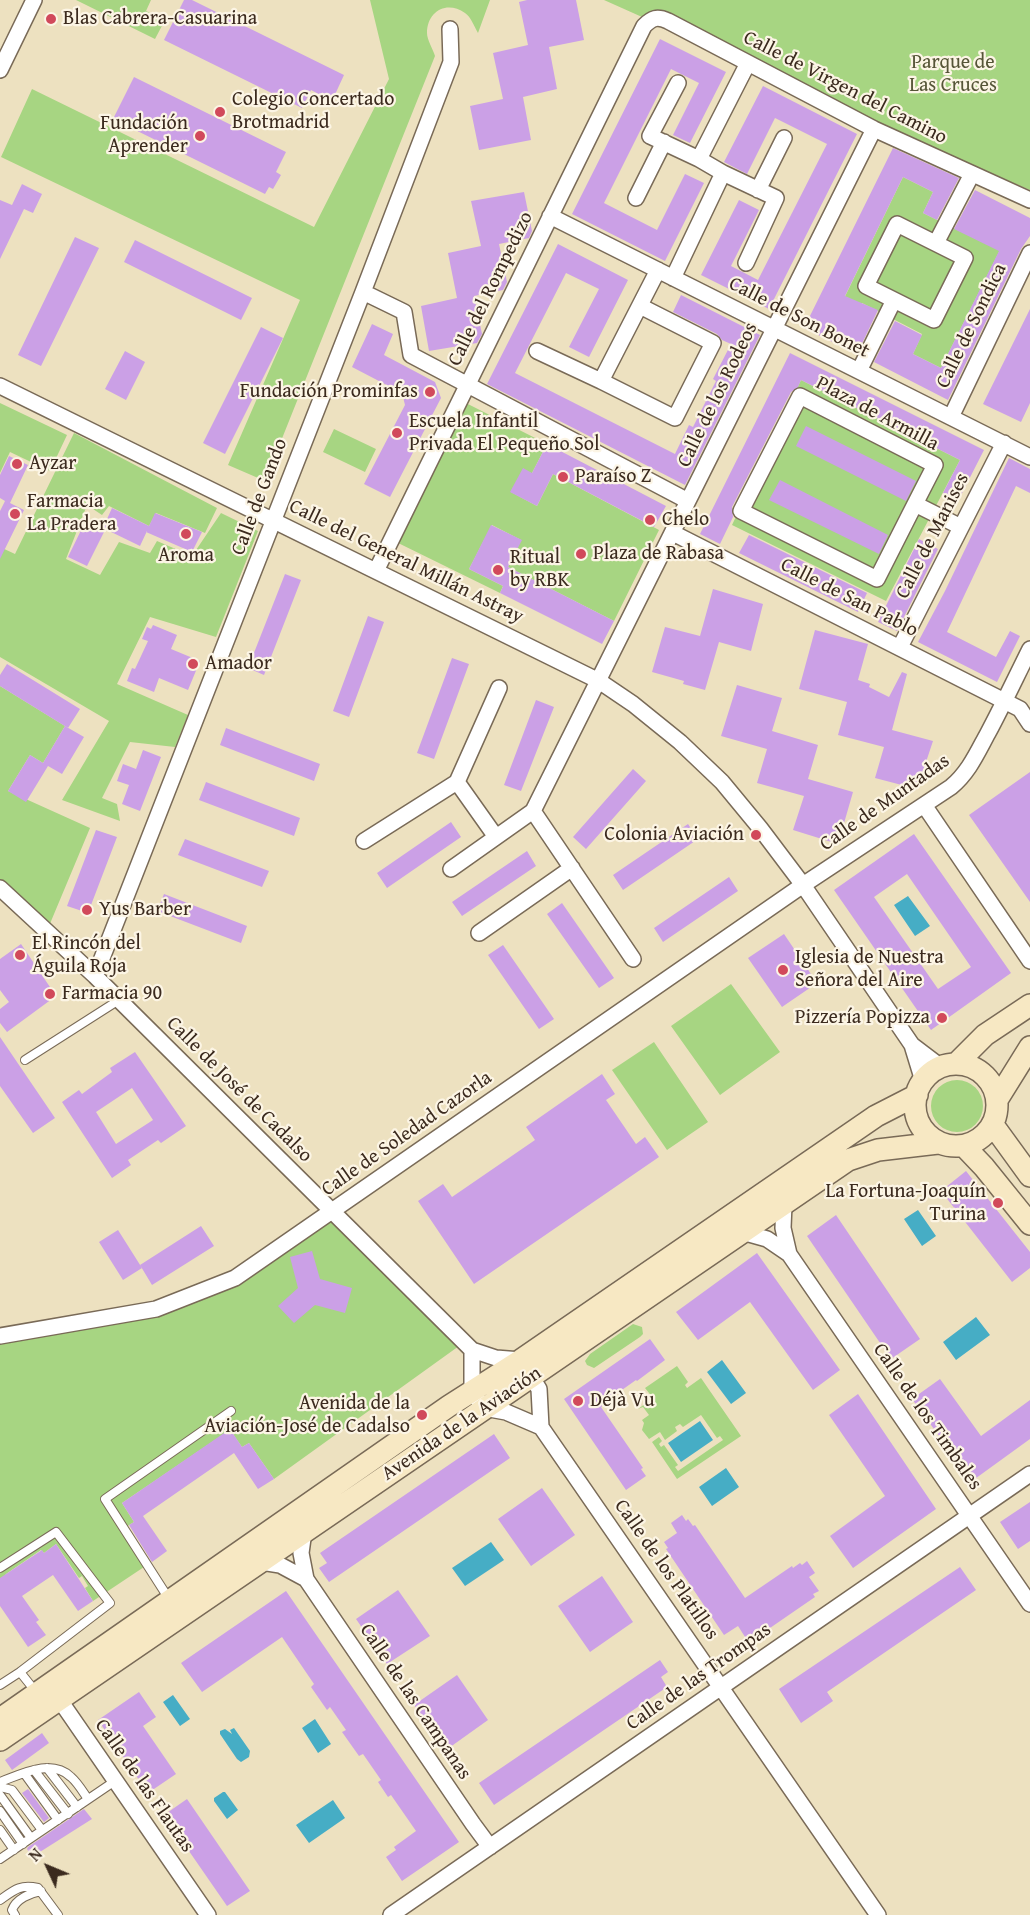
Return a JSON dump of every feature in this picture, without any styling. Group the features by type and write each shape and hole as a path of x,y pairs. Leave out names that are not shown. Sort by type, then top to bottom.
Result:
{"main road":[{"path":"1030,1005 985,1035 949,1065 931,1073 920,1088 915,1106 922,1128 938,1143 955,1147 964,1146 981,1138 993,1125 998,1100 1030,1047"},
{"path":"949,1065 968,1066 979,1071 988,1078 998,1100"},
{"name":"Avenida de la Aviación","path":"0,1719 472,1392 531,1375 876,1116 920,1088"},
{"path":"993,1125 1029,1172"},
{"name":"Avenida de la Aviación","path":"0,1740 848,1160 864,1154 938,1143"},
{"path":"964,1146 1030,1224"}],"street":[{"path":"0,70 5,46 34,0"},
{"name":"Calle de Virgen del Camino","path":"644,26 650,20 660,18 874,129 1030,200"},
{"name":"Calle del Rompedizo","path":"376,571 644,26"},
{"name":"Calle de Gando","path":"95,976 451,62 450,29"},
{"path":"699,159 748,63"},
{"path":"678,83 650,136 776,198 746,263"},
{"name":"Calle de los Rodeos","path":"599,681 874,129"},
{"path":"759,190 784,138"},
{"path":"636,198 664,142"},
{"path":"673,278 723,173"},
{"path":"936,243 972,174"},
{"name":"Calle de Son Bonet","path":"550,216 1030,457"},
{"path":"897,224 965,258 934,320 894,300 866,286 897,224"},
{"name":"Calle de Sondica","path":"951,417 1030,253"},
{"path":"601,381 658,270"},
{"path":"363,292 404,312 411,356 688,501"},
{"path":"859,371 894,300"},
{"path":"537,351 675,418 713,343 640,306"},
{"name":"Calle del General Millán Astray","path":"0,387 599,681 633,704 680,741 722,782 802,885 912,1045 920,1088"},
{"name":"Plaza de Armilla","path":"800,396 935,465 915,504 877,579 741,511 800,396"},
{"name":"Calle de Manises","path":"900,647 1004,443"},
{"path":"915,504 961,527"},
{"name":"Calle de San Pablo","path":"673,533 1020,710 1030,724"},
{"name":"Calle de Muntadas","path":"802,885 963,777 1005,702 1030,649"},
{"path":"451,869 533,811 599,681"},
{"path":"364,841 457,782 500,688"},
{"path":"457,782 496,837"},
{"path":"924,805 1030,961"},
{"path":"533,811 633,959"},
{"path":"478,933 572,868"},
{"name":"Calle de Soledad Cazorla","path":"0,1336 156,1309 235,1278 802,885"},
{"name":"Calle de José de Cadalso","path":"2,894 95,976 472,1350 496,1358 531,1375"},
{"name":"Calle del General Millán Astray","path":"912,1045 949,1065"},
{"name":"Calle de los Timbales","path":"784,1204 783,1228 789,1254"},
{"name":"Calle de los Timbales","path":"742,1232 767,1239 789,1254 1030,1604"},
{"path":"472,1350 472,1392 484,1408 506,1412 541,1427"},
{"path":"506,1412 524,1409 531,1404 531,1375"},
{"path":"531,1375 541,1427"},
{"name":"Calle de los Platillos","path":"541,1427 878,1915"},
{"name":"Calle de las Trompas","path":"392,1915 1030,1474"},
{"name":"Calle de las Campanas","path":"304,1531 301,1552 306,1579 490,1847"},
{"name":"Calle de las Campanas","path":"261,1562 280,1565 306,1579"},
{"path":"37,1693 59,1699"},
{"name":"Calle de las Flautas","path":"59,1699 208,1915"}],"lane":[{"path":"26,1060 119,1000"},
{"path":"170,1601 105,1499 231,1411"},
{"path":"0,1568 56,1532 110,1601 109,1605 0,1685"},
{"path":"20,1672 37,1693"},
{"path":"47,1768 77,1807"},
{"path":"0,1782 34,1770 56,1769 70,1776 88,1799"},
{"path":"34,1770 68,1814"},
{"path":"24,1773 58,1820"},
{"path":"1,1856 14,1850 115,1781"},
{"path":"0,1786 12,1790 42,1830"},
{"path":"0,1795 31,1838"},
{"path":"0,1811 23,1844"},
{"path":"0,1830 14,1850"},
{"path":"0,1900 20,1887 38,1888 58,1915"},
{"path":"15,1915 12,1910 15,1904 31,1893 41,1891"}],"green space":[{"path":"76,0 151,0 146,11 165,20 155,39"},
{"path":"370,0 490,0 478,33 469,17 458,9 439,10 430,19 427,36 435,56 265,481 228,465 300,300 1,157 32,89 314,227 389,79"},
{"name":"Parque de Las Cruces","path":"604,0 1030,0 1030,190 1011,182"},
{"path":"903,177 933,192 923,213 982,242 1009,232 941,368 913,354 922,334 862,303 836,315"},
{"path":"801,380 960,460 886,601 732,525"},
{"path":"460,400 547,444 532,473 511,492 537,506 553,474 659,530 614,621 508,567 521,540 492,525 469,569 503,586 500,593 392,540"},
{"path":"0,403 67,435 50,471 10,452 0,473"},
{"path":"334,429 376,449 365,472 323,452"},
{"path":"74,433 217,508 205,533 156,513 149,526 109,506 102,515 87,505 66,559 100,575 119,542 150,553 157,541 192,556 221,513 258,531 216,637 150,617 117,684 188,715 175,747 130,742 102,798 117,804 120,821 62,800 109,721 0,657 0,547 15,554"},
{"path":"0,686 65,726 43,763 30,755 8,791 90,828 49,926 0,886"},
{"path":"731,984 780,1052 720,1095 671,1026"},
{"path":"654,1042 708,1122 667,1150 612,1070"},
{"path":"952,1080 962,1080 976,1087 983,1106 976,1125 962,1132 952,1132 942,1128 935,1121 931,1111 931,1101 935,1091 942,1084"},
{"path":"332,1212 459,1346 274,1479 249,1443 242,1447 230,1430 122,1503 134,1522 126,1527 150,1563 93,1601 85,1588 88,1586 82,1576 79,1578 56,1544 44,1553 41,1550 6,1574 0,1584 0,1341 239,1280"},
{"path":"633,1324 642,1327 643,1334 640,1337 594,1368 587,1365 585,1361 590,1354"},
{"path":"677,1366 688,1382 685,1385 687,1388 701,1378 741,1436 677,1479 652,1442 659,1437 662,1441 659,1444 661,1447 664,1445 678,1465 675,1467 678,1471 723,1440 720,1436 717,1438 701,1415 683,1427 680,1424 675,1427 677,1431 665,1440 660,1432 649,1439 642,1430 644,1423 642,1420 649,1415 643,1407 638,1409 653,1398 645,1388"}],"water":[{"path":"908,896 930,926 915,936 894,905"},
{"path":"918,1210 936,1236 922,1246 904,1219"},
{"path":"976,1317 990,1335 956,1360 943,1342"},
{"path":"722,1360 746,1393 731,1404 707,1372"},
{"path":"700,1421 713,1440 681,1462 668,1443"},
{"path":"726,1468 739,1487 712,1506 699,1487"},
{"path":"491,1542 504,1560 465,1586 452,1568"},
{"path":"173,1695 190,1719 180,1726 163,1702"},
{"path":"315,1719 331,1744 318,1753 302,1728"},
{"path":"234,1728 250,1751 249,1757 241,1762 220,1734 220,1731 225,1729 232,1734 230,1730"},
{"path":"223,1792 238,1810 227,1819 214,1801 214,1798"},
{"path":"333,1800 345,1818 309,1843 296,1825"}],"building":[{"path":"184,0 192,0 344,75 332,101 311,90 302,108 164,40"},
{"path":"576,0 584,40 549,47 557,89 523,97 531,140 479,150 470,106 503,99 493,53 528,45 519,2"},
{"path":"660,39 726,72 690,143 673,135 699,83 671,69 604,203 657,230 685,174 704,183 665,261 572,214"},
{"name":"Fundación Aprender","path":"134,77 286,152 276,172 281,175 273,189 269,187 265,194 113,119"},
{"path":"763,86 857,134 769,309 701,275 739,200 759,210 731,266 758,280 827,144 775,118 747,174 724,162"},
{"path":"893,148 959,178 937,220 923,213 933,192 903,177 845,296 878,310 857,354 804,328"},
{"path":"22,184 42,194 33,213 24,209 0,259 0,200 12,205"},
{"path":"975,190 1030,218 1030,236 1021,249 948,400 874,362 895,321 922,335 913,354 941,368 999,251 954,229"},
{"path":"524,192 532,231 529,238 499,244 507,282 503,290 474,296 482,334 477,343 429,351 421,306 457,298 448,253 481,246 471,201"},
{"path":"75,237 99,248 41,366 18,355"},
{"path":"135,240 252,298 241,320 124,262"},
{"path":"558,244 628,280 589,357 569,347 599,289 566,273 515,373 675,454 689,425 693,427 731,344 722,340 717,334 673,312 681,295 760,335 685,485 487,384"},
{"path":"1030,309 1030,403 1021,422 983,404"},
{"path":"372,324 393,334 384,355 435,382 441,398 390,497 364,484 405,405 402,393 352,367"},
{"path":"261,327 283,338 225,454 203,443"},
{"path":"125,351 145,362 126,400 105,389"},
{"path":"790,353 984,450 958,501 943,493 960,460 801,380 798,387 791,392 732,507 733,517 720,544 700,534"},
{"path":"806,426 916,481 906,501 796,446"},
{"path":"547,444 666,506 654,527 553,474 537,506 510,492 523,468 532,473"},
{"path":"9,456 28,465 10,503 24,510 0,559 0,511 5,501 0,498 0,475"},
{"path":"1009,458 1030,469 1030,493 1016,486 947,632 996,657 1010,631 1020,636 997,682 918,642"},
{"path":"780,480 888,535 879,554 769,500"},
{"path":"112,508 149,526 155,513 202,532 192,552 146,532 140,546 103,528"},
{"path":"86,520 105,530 87,566 68,557"},
{"path":"491,525 522,540 508,567 614,621 602,644 500,593 503,586 469,569"},
{"path":"749,535 867,593 858,612 739,553"},
{"path":"919,539 938,549 897,631 878,622"},
{"path":"285,574 301,580 264,675 248,668"},
{"path":"713,589 763,604 751,651 719,642 705,690 652,672 665,627 700,636"},
{"path":"368,616 384,622 349,717 333,711"},
{"path":"153,625 177,635 171,649 200,661 188,690 159,678 154,692 127,681 148,641 142,639 147,627 151,629"},
{"path":"815,630 868,644 858,680 870,684 869,687 889,697 902,672 907,674 892,730 933,741 917,789 875,778 884,747 838,735 847,702 799,689"},
{"path":"452,658 469,664 434,759 417,753"},
{"path":"7,664 80,709 68,728 0,686 0,675"},
{"path":"737,685 782,698 772,731 818,745 808,779 853,792 838,844 793,830 804,796 757,783 767,749 721,736"},
{"path":"536,700 554,707 521,791 504,785"},
{"path":"65,726 84,737 62,774 48,766 26,802 8,791 30,755 43,763"},
{"path":"226,728 320,764 314,781 220,745"},
{"path":"143,750 161,757 140,811 122,804 129,785 117,781 123,764 136,769"},
{"path":"633,769 646,781 586,849 573,837"},
{"path":"1030,772 1030,902 969,815"},
{"path":"206,782 300,818 294,836 199,800"},
{"path":"451,822 461,837 387,888 377,873"},
{"path":"688,824 698,839 623,890 613,875"},
{"path":"96,830 117,837 88,913 67,906"},
{"path":"914,834 1011,973 931,1030 834,890","holes":["907,874 971,967 938,989 874,897"]},
{"path":"185,839 269,871 262,887 178,855"},
{"path":"527,851 536,866 462,916 452,902"},
{"path":"729,877 738,891 663,942 654,928"},
{"path":"164,894 247,926 241,943 157,911"},
{"path":"562,903 614,978 599,988 547,914"},
{"name":"Iglesia de Nuestra Señora del Aire","path":"784,934 817,983 782,1007 748,958"},
{"path":"21,944 56,996 7,1032 0,1023 0,1009 9,1002 0,990 0,959"},
{"path":"503,945 554,1019 539,1029 488,955"},
{"path":"0,1037 55,1118 33,1133 0,1086"},
{"path":"135,1052 186,1126 161,1143 158,1140 128,1160 131,1165 112,1178 62,1102 79,1090 82,1094 112,1072 110,1068","holes":["132,1088 153,1120 116,1144 96,1112"]},
{"path":"602,1074 615,1094 606,1100 636,1144 645,1137 659,1157 474,1284 418,1201 443,1184 452,1197 535,1140 526,1127"},
{"path":"966,1171 1030,1252 1030,1268 1012,1282 941,1191"},
{"path":"836,1215 920,1339 891,1359 807,1236"},
{"path":"201,1226 214,1246 152,1285 140,1265"},
{"path":"118,1230 142,1268 123,1280 99,1242"},
{"path":"312,1251 320,1279 352,1288 345,1313 315,1305 294,1323 278,1306 298,1288 290,1257"},
{"path":"757,1253 840,1370 813,1390 750,1302 698,1340 676,1312"},
{"path":"650,1339 665,1360 601,1407 643,1468 641,1469 646,1476 626,1490 564,1399"},
{"path":"940,1379 981,1436 1030,1400 1030,1439 972,1481 912,1399"},
{"path":"858,1394 936,1509 853,1568 830,1536 885,1496 829,1415"},
{"path":"230,1429 242,1447 249,1443 274,1479 258,1489 234,1453 143,1516 167,1551 152,1562 129,1525 134,1522 122,1503"},
{"path":"494,1434 510,1458 329,1582 319,1568 327,1563 320,1553"},
{"path":"542,1488 575,1535 531,1566 498,1519"},
{"path":"1030,1502 1030,1541 1018,1549 1000,1522"},
{"path":"682,1515 686,1521 688,1519 693,1526 695,1525 745,1598 792,1566 793,1568 800,1563 802,1565 807,1561 815,1573 809,1577 819,1591 813,1594 815,1597 754,1639 752,1636 747,1640 738,1626 724,1635 666,1549 668,1548 664,1542 677,1533 671,1523"},
{"path":"56,1544 93,1601 78,1611 53,1575 22,1596 39,1620 36,1622 46,1635 28,1647 0,1606 0,1578 42,1550 44,1553"},
{"path":"960,1567 976,1590 827,1692 833,1701 801,1723 779,1689"},
{"path":"602,1576 633,1622 590,1652 558,1606"},
{"path":"398,1590 430,1636 387,1664 356,1619"},
{"path":"286,1591 459,1842 402,1881 386,1857 396,1850 394,1847 416,1831 391,1795 388,1797 378,1782 381,1780 363,1754 359,1756 342,1732 346,1730 330,1707 327,1710 311,1687 314,1684 282,1637 202,1692 181,1663"},
{"path":"660,1660 668,1672 661,1677 667,1687 494,1805 479,1783"},
{"path":"457,1675 488,1720 446,1750 414,1705"},
{"path":"139,1692 156,1717 143,1726 176,1774 148,1793 98,1720"},
{"path":"42,1733 49,1743 12,1770 5,1760"},
{"path":"28,1789 49,1818 44,1822 22,1793"},
{"path":"187,1799 250,1891 227,1906 164,1815"},
{"path":"84,1809 92,1819 32,1857 28,1847"}],"place":[{"name":"Blas Cabrera-Casuarina","path":"51,19"},
{"name":"Colegio Concertado Brotmadrid","path":"220,112"},
{"name":"Fundación Aprender","path":"200,136"},
{"name":"Fundación Prominfas","path":"430,392"},
{"name":"Escuela Infantil Privada El Pequeño Sol","path":"397,433"},
{"name":"Ayzar","path":"17,464"},
{"name":"Paraíso Z","path":"563,477"},
{"name":"Farmacia La Pradera","path":"15,514"},
{"name":"Chelo","path":"650,520"},
{"name":"Aroma","path":"186,534"},
{"name":"Plaza de Rabasa","path":"581,554"},
{"name":"Ritual by RBK","path":"498,570"},
{"name":"Amador","path":"193,664"},
{"name":"Colonia Aviación","path":"756,835"},
{"name":"Yus Barber","path":"87,910"},
{"name":"El Rincón del Águila Roja","path":"20,955"},
{"name":"Iglesia de Nuestra Señora del Aire","path":"783,970"},
{"name":"Farmacia 90","path":"50,994"},
{"name":"Pizzería Popizza","path":"942,1018"},
{"name":"La Fortuna-Joaquín Turina","path":"998,1203"},
{"name":"Déjà Vu","path":"578,1401"},
{"name":"Avenida de la Aviación-José de Cadalso","path":"422,1415"}]}
